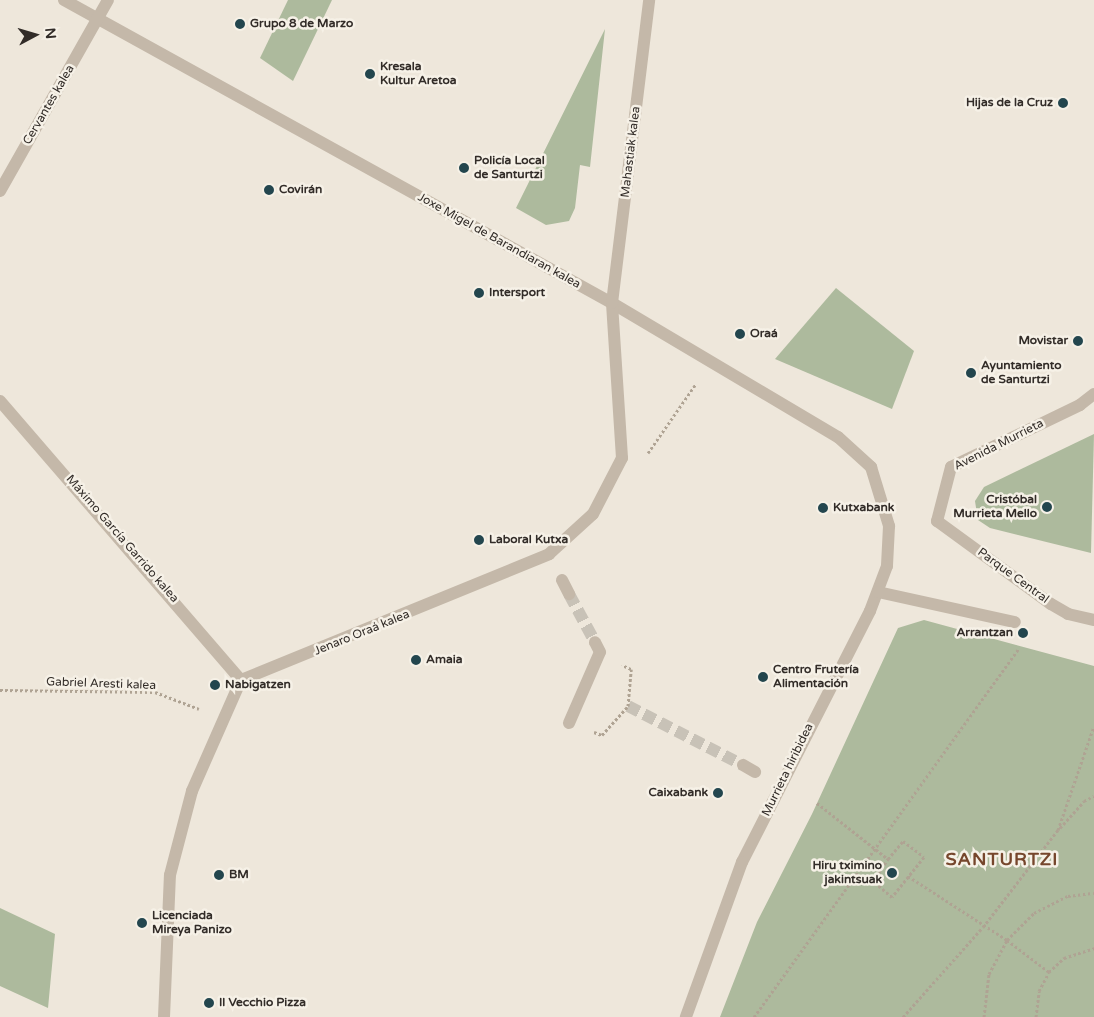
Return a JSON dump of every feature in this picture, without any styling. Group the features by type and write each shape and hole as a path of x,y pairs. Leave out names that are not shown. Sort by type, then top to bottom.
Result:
{"street":[{"name":"Joxe Migel de Barandiaran kalea","path":"64,0 612,304 838,437 872,467 889,526"},
{"name":"Cervantes kalea","path":"0,191 108,0"},
{"name":"Mahastiak kalea","path":"612,304 649,0"},
{"name":"Jenaro Oraá kalea","path":"241,680 549,554 593,514 622,458 612,304"},
{"name":"Avenida Murrieta","path":"938,521 951,467 1080,405 1094,394"},
{"name":"Máximo García Garrido kalea","path":"0,401 241,680"},
{"name":"Parque Central","path":"938,521 1051,604 1068,614 1094,620"},
{"name":"Murrieta hiribidea","path":"686,1017 742,862 878,592 888,566 889,526"},
{"path":"562,580 569,594"},
{"path":"878,592 1015,622"},
{"path":"569,723 598,647"},
{"path":"164,1017 170,874 192,791 241,680"},
{"path":"744,765 755,772"}],"path":[{"path":"646,455 695,385"},
{"path":"754,1017 1021,645"},
{"path":"569,723 602,735 628,706 631,669 598,647"},
{"name":"Gabriel Aresti kalea","path":"0,690 155,692 199,709"},
{"path":"1058,830 1094,726"},
{"path":"903,1017 983,927 1058,830 1084,801 1094,796"},
{"path":"817,803 888,859"},
{"path":"903,841 924,857 908,876 892,897 873,882 903,841"},
{"path":"908,876 983,927 1007,940 1049,972"},
{"path":"984,1017 989,974 1007,940 1034,913 1068,896 1094,893"},
{"path":"1036,1017 1039,991 1049,972 1064,958 1094,948"}],"green space":[{"path":"288,0 332,0 293,81 260,58"},
{"path":"605,29 590,167 580,165 575,208 569,221 546,225 516,208"},
{"path":"836,288 914,351 892,409 775,359"},
{"path":"1094,434 1091,553 990,528 978,520 975,501 984,487"},
{"path":"924,620 1094,666 1094,1017 720,1017 757,922 812,814 898,628"},
{"path":"0,908 55,934 48,1008 0,986"}],"tunnel":[{"path":"569,594 595,642"},
{"path":"628,706 743,765"}],"place":[{"name":"Grupo 8 de Marzo","path":"240,24"},
{"name":"Kresala Kultur Aretoa","path":"370,74"},
{"name":"Hijas de la Cruz","path":"1063,103"},
{"name":"Policía Local de Santurtzi","path":"464,168"},
{"name":"Covirán","path":"269,190"},
{"name":"Intersport","path":"479,293"},
{"name":"Oraá","path":"740,334"},
{"name":"Movistar","path":"1078,341"},
{"name":"Ayuntamiento de Santurtzi","path":"971,373"},
{"name":"Cristóbal Murrieta Mello","path":"1047,507"},
{"name":"Kutxabank","path":"823,508"},
{"name":"Laboral Kutxa","path":"479,540"},
{"name":"Arrantzan","path":"1023,633"},
{"name":"Amaia","path":"416,660"},
{"name":"Centro Frutería Alimentación","path":"763,677"},
{"name":"Nabigatzen","path":"215,685"},
{"name":"Caixabank","path":"718,793"},
{"name":"Hiru tximino jakintsuak","path":"892,873"},
{"name":"BM","path":"219,875"},
{"name":"Licenciada Mireya Panizo","path":"142,923"},
{"name":"Il Vecchio Pizza","path":"209,1003"}],"district":[{"name":"SANTURTZI","path":"1002,859"}]}
